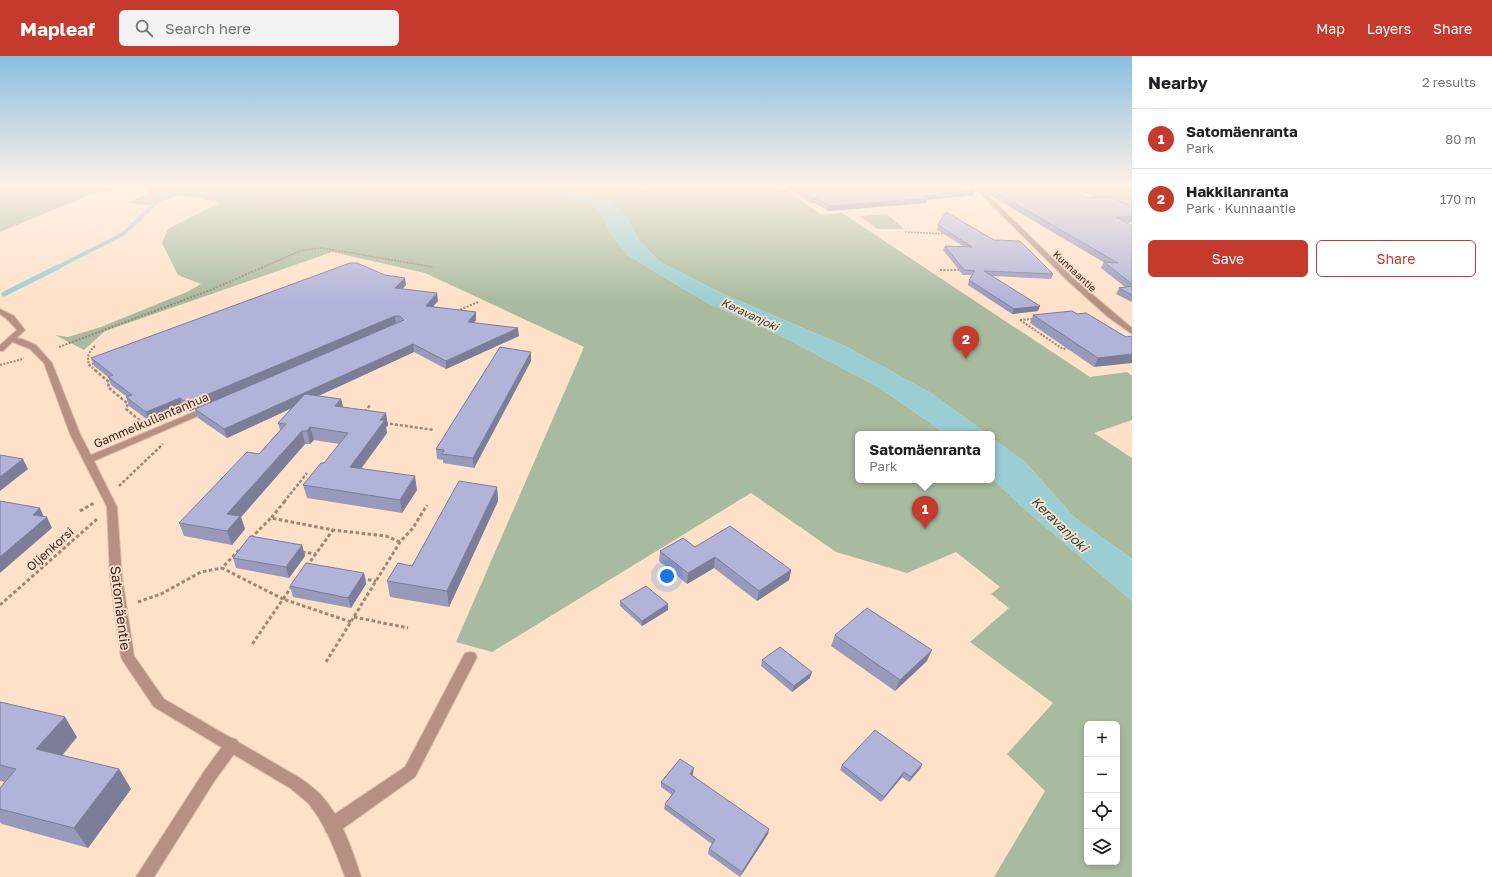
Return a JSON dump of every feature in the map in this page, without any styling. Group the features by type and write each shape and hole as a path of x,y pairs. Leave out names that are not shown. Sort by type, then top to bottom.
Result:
{"street":[{"name":"Kunnaantie","path":"1014,224 1093,301 1132,332"},
{"path":"0,311 11,318 21,330 13,339 0,349"},
{"name":"Satomäentie","path":"13,339 30,344 48,363 58,392 87,460 99,479 109,501 116,577 128,657 159,703 295,783 314,799 332,826 343,847 353,877"},
{"name":"Gammelkullantanhua","path":"87,460 219,405"},
{"path":"332,826 410,772 470,657"},
{"path":"144,877 210,775 232,745"}],"path":[{"path":"905,232 949,234"},
{"path":"59,347 213,289 302,250 322,248 339,250 433,267"},
{"path":"940,270 963,270"},
{"path":"451,313 478,302"},
{"path":"1040,318 1020,320 1063,349 1070,348"},
{"path":"95,346 89,351 87,358 89,365 109,382"},
{"path":"0,365 24,359"},
{"path":"89,365 96,363"},
{"path":"109,382 116,380"},
{"path":"109,382 108,387 127,403"},
{"path":"127,403 134,400"},
{"path":"127,403 126,409 154,432"},
{"path":"363,415 370,405"},
{"path":"382,423 434,430"},
{"path":"80,511 109,501 164,443"},
{"path":"247,542 271,518 307,473"},
{"name":"Oljenkorsi","path":"0,606 109,501"},
{"path":"326,662 400,542 413,528 427,505"},
{"path":"271,518 333,530 386,536 400,542"},
{"path":"312,570 305,569 333,530"},
{"path":"120,608 161,594 201,572 222,568 242,547"},
{"path":"300,551 316,554"},
{"path":"222,568 283,599 350,622"},
{"path":"354,578 376,581"},
{"path":"251,646 296,581"},
{"path":"354,617 408,628"}],"green space":[{"path":"0,224 18,224 0,232"},
{"path":"177,224 606,224 610,233 628,255 657,273 706,302 787,339 880,388 942,431 855,431 855,483 995,483 995,481 1021,506 1132,601 1132,877 994,877 1045,791 1007,754 1053,703 970,642 1009,608 991,594 1000,587 956,552 907,573 836,552 751,493 492,652 456,642 584,347 425,273 332,252 105,331 84,350 55,335 68,337 101,327 187,292 201,284 178,275 162,243 168,229"},
{"path":"631,224 859,224 1090,377 1127,372 1132,376 1132,420 1094,433 1132,458 1132,559 1075,518 1025,462 995,440 995,431 983,431 931,393 845,346 721,293 660,262 638,239"},
{"path":"871,224 899,224 904,229 877,229"}],"water":[{"name":"Keravanjoki","path":"606,224 631,224 638,239 660,262 721,293 845,346 931,393 983,431 942,431 880,388 787,339 706,302 657,273 628,255 610,233"},
{"name":"Keravanjoki","path":"995,440 1025,462 1075,518 1132,559 1132,601 1021,506 995,481"}],"building":[{"path":"967,224 994,240 1020,241 1053,274 984,271 1040,306 1014,309 969,280 975,271 964,270 945,246 972,247 938,225"},
{"path":"1051,224 1129,224 1132,226 1132,284 1104,262 1118,263"},
{"path":"350,263 357,263 385,275 405,278 395,288 437,293 426,306 476,312 468,322 518,328 446,361 413,344 224,429 195,409 404,320 400,316 395,316 187,403 180,398 146,412 126,397 132,395 108,377 113,375 91,358"},
{"path":"1132,286 1132,295 1119,288"},
{"path":"1072,311 1077,314 1086,313 1126,337 1132,336 1132,354 1098,358 1033,315"},
{"path":"500,347 531,352 473,458 442,454 444,450 436,449"},
{"path":"305,394 341,399 335,406 386,413 380,420 385,420 350,467 415,476 400,500 303,485 321,463 324,463 348,433 310,427 307,431 302,431 227,514 240,516 227,531 179,523 247,452 259,454 286,424 278,423"},
{"path":"0,455 23,459 0,477"},
{"path":"459,481 497,487 447,591 387,581 398,563 412,566"},
{"path":"0,501 40,508 33,515 47,517 0,557"},
{"path":"730,526 791,570 759,591 715,557 688,573 660,551 683,538 695,547"},
{"path":"250,536 302,545 286,567 233,558"},
{"path":"306,563 364,573 348,598 290,586"},
{"path":"646,586 668,604 642,621 620,601"},
{"path":"867,608 932,650 900,680 835,635"},
{"path":"780,647 812,672 794,686 762,660"},
{"path":"0,702 65,717 36,749 119,769 74,828 0,809 0,788 16,769 0,765"},
{"path":"875,730 922,764 911,777 904,772 884,797 842,765"},
{"path":"680,759 694,768 690,774 769,829 742,872 709,849 715,840 665,804 675,791 661,782"}],"waterway":[{"path":"56,268 123,234 133,224"},
{"path":"4,294 56,268"}],"place":[{"name":"Hakkilanranta","path":"966,359"},
{"name":"Satomäenranta","path":"925,529"}]}
